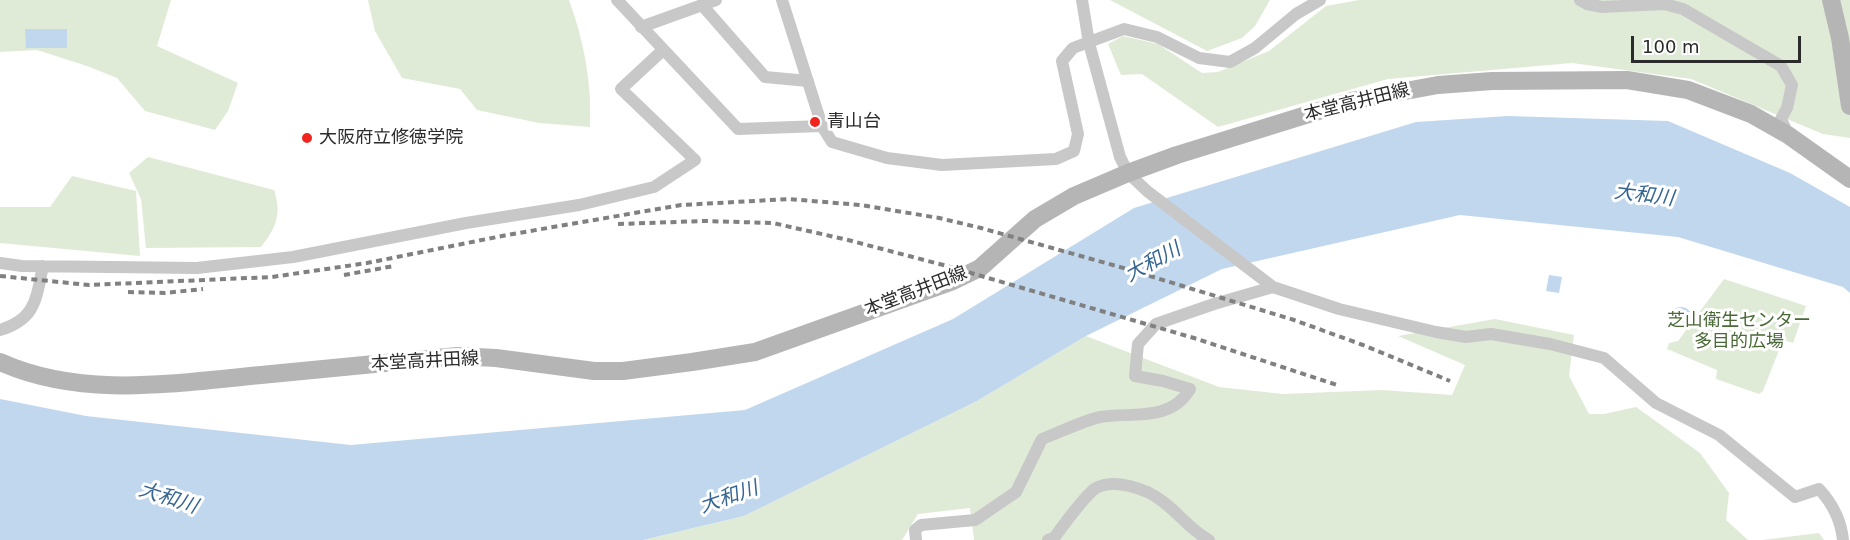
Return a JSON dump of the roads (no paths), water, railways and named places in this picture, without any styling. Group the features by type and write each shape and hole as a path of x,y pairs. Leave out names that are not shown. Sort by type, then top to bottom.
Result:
{"main road":[{"path":"1830,0 1842,49 1850,106"},
{"name":"本堂高井田線","path":"0,362 19,370 64,381 135,386 457,356 623,371 755,352 953,281 980,268 1035,219 1074,196 1128,173 1177,155 1351,101 1438,85 1492,81 1627,80 1688,90 1751,114 1788,135 1850,179"}],"street":[{"path":"617,0 738,129 822,126"},
{"path":"642,27 716,0"},
{"path":"782,0 822,126 832,142 887,158 942,165 1056,159 1074,151 1078,134 1062,61 1073,48 1124,29 1157,37 1198,58 1230,62 1255,48 1296,14 1320,0"},
{"path":"1082,0 1089,43 1120,157 1128,173 1147,191 1269,284 1339,309 1436,332 1466,337 1491,334 1550,344 1605,358 1656,403 1719,435 1795,497 1819,489 1836,513 1842,526 1843,540"},
{"path":"1580,0 1602,8 1664,4 1683,9 1781,66 1792,85 1787,108 1781,119 1788,135"},
{"path":"702,4 765,77 808,81"},
{"path":"0,263 22,266 197,268 248,263 579,205 654,187 695,160 621,89 663,50"},
{"path":"0,330 28,316 39,286 43,266"},
{"path":"916,540 915,530 921,525 975,520 1016,492 1042,439 1098,417 1157,413 1178,405 1190,389 1135,376 1138,344 1156,324 1269,284"},
{"path":"1048,540 1054,538 1096,488 1112,485 1141,487 1163,501 1200,535 1209,540"}],"water":[{"path":"25,29 67,29 67,48 26,48"},
{"name":"大和川","path":"1508,116 1668,121 1790,173 1850,207 1850,293 1843,287 1678,237 1460,215 1222,269 1086,336 977,401 744,516 643,540 0,540 0,399 86,416 351,445 745,410 953,319 1134,208 1416,122"},
{"path":"1549,275 1562,277 1559,293 1546,291"},
{"path":"1681,307 1689,310 1692,318 1689,326 1681,329 1673,326 1670,318 1673,310"}],"railway":[{"path":"0,276 89,285 272,277 367,263 507,235 681,205 789,199 861,205 939,218 981,228 1127,269 1294,320 1363,345 1450,381"},
{"path":"618,224 704,221 773,223 947,266 1194,338 1337,385"},
{"path":"344,275 394,266"},
{"path":"128,292 165,293 203,289"}],"place":[{"name":"青山台","path":"815,122"},
{"name":"大阪府立修徳学院","path":"307,138"}],"park label":[{"name":"芝山衛生センター 多目的広場","path":"1739,331"}]}
